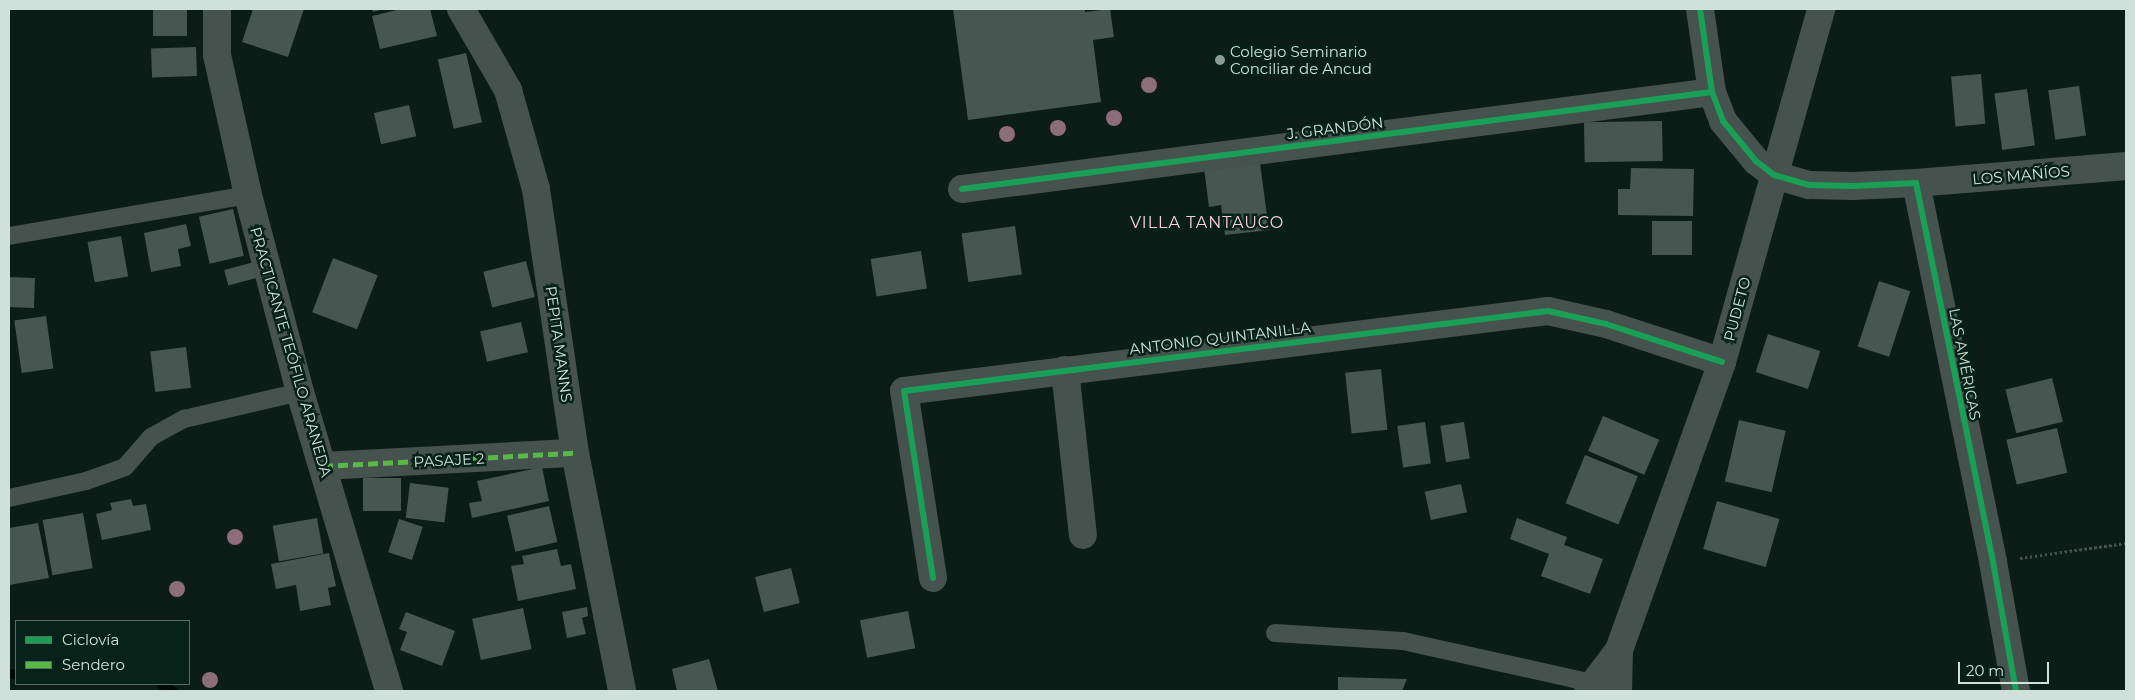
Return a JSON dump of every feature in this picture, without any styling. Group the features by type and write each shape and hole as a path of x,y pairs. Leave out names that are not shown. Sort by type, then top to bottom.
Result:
{"street":[{"name":"PRACTICANTE TEÓFILO ARANEDA","path":"217,9 217,56 248,195 300,392 390,691"},
{"name":"PEPITA MANNS","path":"462,9 508,90 536,189 575,454 622,691"},
{"path":"1700,9 1712,92 1723,121 1756,161 1774,174 1810,185 1853,186 1916,183"},
{"name":"PUDETO","path":"1600,689 1619,650 1722,362 1821,9"},
{"name":"J. GRANDÓN","path":"962,189 1712,92"},
{"name":"LOS MAÑÍOS","path":"1916,183 2126,166"},
{"name":"LAS AMÉRICAS","path":"1916,183 1993,562 2016,691"},
{"name":"ANTONIO QUINTANILLA","path":"933,578 904,391 1548,311 1606,324 1722,362"},
{"path":"1066,370 1083,536"},
{"name":"PASAJE 2","path":"322,466 575,454"}],"lane":[{"path":"9,236 248,195"},
{"path":"9,498 86,481 125,467 151,437 184,419 300,392"},
{"path":"1275,633 1403,641 1600,689"}],"path":[{"path":"1993,562 2126,543"}],"building":[{"path":"153,9 187,9 187,36 153,36"},
{"path":"253,9 304,9 288,57 242,42"},
{"path":"372,9 384,9 373,12"},
{"path":"401,9 430,9 437,36 380,49 372,16"},
{"path":"953,9 1085,9 1085,12 1110,9 1114,37 1093,40 1101,102 968,120"},
{"path":"196,47 197,76 152,78 151,49"},
{"path":"466,53 482,122 454,129 438,60"},
{"path":"1981,74 1985,124 1955,126 1951,77"},
{"path":"2079,86 2086,136 2055,140 2048,90"},
{"path":"2027,89 2035,145 2002,150 1994,94"},
{"path":"409,105 416,136 381,144 374,113"},
{"path":"1662,121 1663,161 1585,162 1584,122"},
{"path":"1259,156 1269,230 1225,235 1221,205 1209,207 1204,168"},
{"path":"1631,168 1694,169 1693,216 1618,215 1618,189 1630,189"},
{"path":"233,209 244,256 210,264 199,217"},
{"path":"1652,221 1692,221 1692,255 1652,255"},
{"path":"186,224 191,246 178,249 181,266 151,272 144,233"},
{"path":"1015,226 1022,275 968,282 962,234"},
{"path":"121,236 128,276 95,282 88,242"},
{"path":"921,251 927,289 877,297 871,259"},
{"path":"333,258 378,275 357,329 312,312"},
{"path":"258,261 262,276 228,286 224,270"},
{"path":"526,261 535,297 492,308 483,272"},
{"path":"9,277 35,278 34,308 9,307"},
{"path":"1879,281 1910,291 1889,357 1858,347"},
{"path":"46,316 53,368 22,373 14,320"},
{"path":"521,322 528,352 487,362 480,331"},
{"path":"1768,334 1820,351 1808,389 1756,372"},
{"path":"186,347 191,388 155,392 150,351"},
{"path":"1381,369 1387,430 1352,433 1345,373"},
{"path":"2052,378 2063,422 2016,433 2005,390"},
{"path":"1603,416 1659,440 1644,475 1588,451"},
{"path":"1739,420 1786,431 1772,492 1725,481"},
{"path":"1425,422 1431,464 1403,467 1397,426"},
{"path":"1464,422 1470,459 1446,462 1440,426"},
{"path":"2057,428 2067,473 2017,485 2006,440"},
{"path":"1585,455 1638,476 1618,525 1566,503"},
{"path":"542,467 549,501 472,518 469,503 482,501 477,481"},
{"path":"363,478 401,478 401,511 363,511"},
{"path":"410,483 449,488 444,522 406,518"},
{"path":"1461,484 1467,512 1431,520 1425,492"},
{"path":"131,499 133,506 146,504 151,530 102,540 96,514 112,510 110,503"},
{"path":"1717,501 1779,519 1766,567 1703,549"},
{"path":"549,506 557,542 515,552 507,516"},
{"path":"83,513 93,568 52,575 43,520"},
{"path":"317,518 323,553 279,561 273,526"},
{"path":"1517,518 1567,537 1564,545 1603,559 1590,594 1541,576 1549,554 1510,539"},
{"path":"399,519 423,527 412,560 388,552"},
{"path":"38,523 49,578 9,585 9,528"},
{"path":"557,549 561,566 571,564 576,589 518,601 511,566 524,564 522,556"},
{"path":"329,553 336,586 328,588 331,605 300,611 296,585 276,589 271,564"},
{"path":"791,568 800,603 764,612 755,577"},
{"path":"587,607 588,616 582,618 586,634 567,638 562,612"},
{"path":"523,608 532,649 481,660 472,619"},
{"path":"908,611 915,648 867,658 860,620"},
{"path":"406,612 455,631 442,666 400,650 407,632 399,629"},
{"path":"709,659 718,691 677,691 672,669"},
{"path":"1338,677 1407,679 1402,691 1338,691"}],"waterway":[{"path":"9,673 15,674"},
{"path":"162,685 173,691"}],"marked path":[{"path":"323,466 575,453"}],"cycle path":[{"path":"1700,9 1712,92 1723,121 1756,161 1774,175 1810,185 1853,186 1916,183 1993,562 2016,691"},
{"path":"962,189 1712,92"},
{"path":"933,578 904,391 1548,311 1606,324 1722,362"}],"place":[{"name":"Colegio Seminario Conciliar de Ancud","path":"1220,60"}],"district":[{"name":"VILLA TANTAUCO","path":"1207,223"}]}
